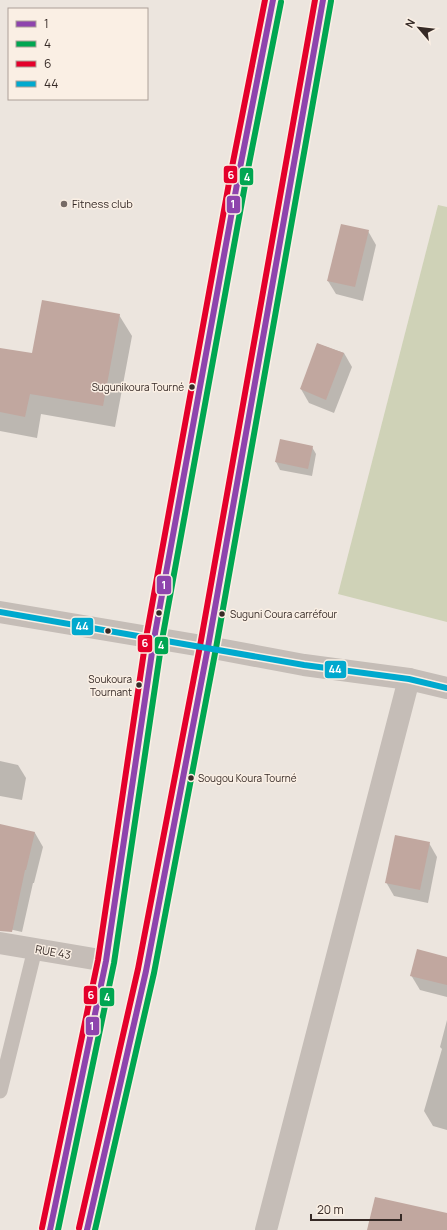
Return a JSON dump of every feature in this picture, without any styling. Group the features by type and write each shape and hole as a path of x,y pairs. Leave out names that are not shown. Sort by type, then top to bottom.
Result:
{"main road":[{"path":"50,1230 106,961 154,639 236,188 273,0"},
{"path":"87,1230 146,971 208,647 323,0"}],"street":[{"path":"0,612 208,647 304,665 409,679 447,688"},
{"path":"266,1230 409,679"},
{"name":"RUE 43","path":"0,943 106,961"}],"lane":[{"path":"0,1091 35,949"}],"green space":[{"path":"438,205 447,207 447,622 338,594"}],"building":[{"path":"341,224 369,230 355,287 327,281"},
{"path":"42,300 120,314 103,406 30,394 25,417 0,412 0,348 32,353"},
{"path":"317,343 344,353 326,400 300,389"},
{"path":"280,439 313,446 308,469 275,462"},
{"path":"0,824 35,832 25,870 12,932 0,931"},
{"path":"395,835 430,842 420,890 385,883"},
{"path":"417,949 447,957 447,985 410,976"},
{"path":"375,1197 447,1213 447,1230 367,1230"}],"transit line":[{"name":"6","path":"42,1228 98,960 146,638 231,172 265,0"},
{"name":"1","path":"50,1230 106,961 154,639 239,173 273,0"},
{"name":"6","path":"79,1228 138,969 200,646 315,0"},
{"name":"1","path":"87,1230 146,971 208,647 323,0"},
{"name":"4","path":"95,1230 154,973 216,648 331,1"},
{"name":"4","path":"58,1230 114,963 162,640 247,174 281,2"},
{"name":"44","path":"0,612 304,665 409,679 447,688"}],"place":[{"name":"Fitness club","path":"64,204"},
{"name":"Sugunikoura Tourné","path":"192,387"},
{"name":"Suguni Coura carréfour","path":"222,614"},
{"name":"Soukoura Tournant","path":"139,685"},
{"name":"Sougou Koura Tourné","path":"191,778"}]}
